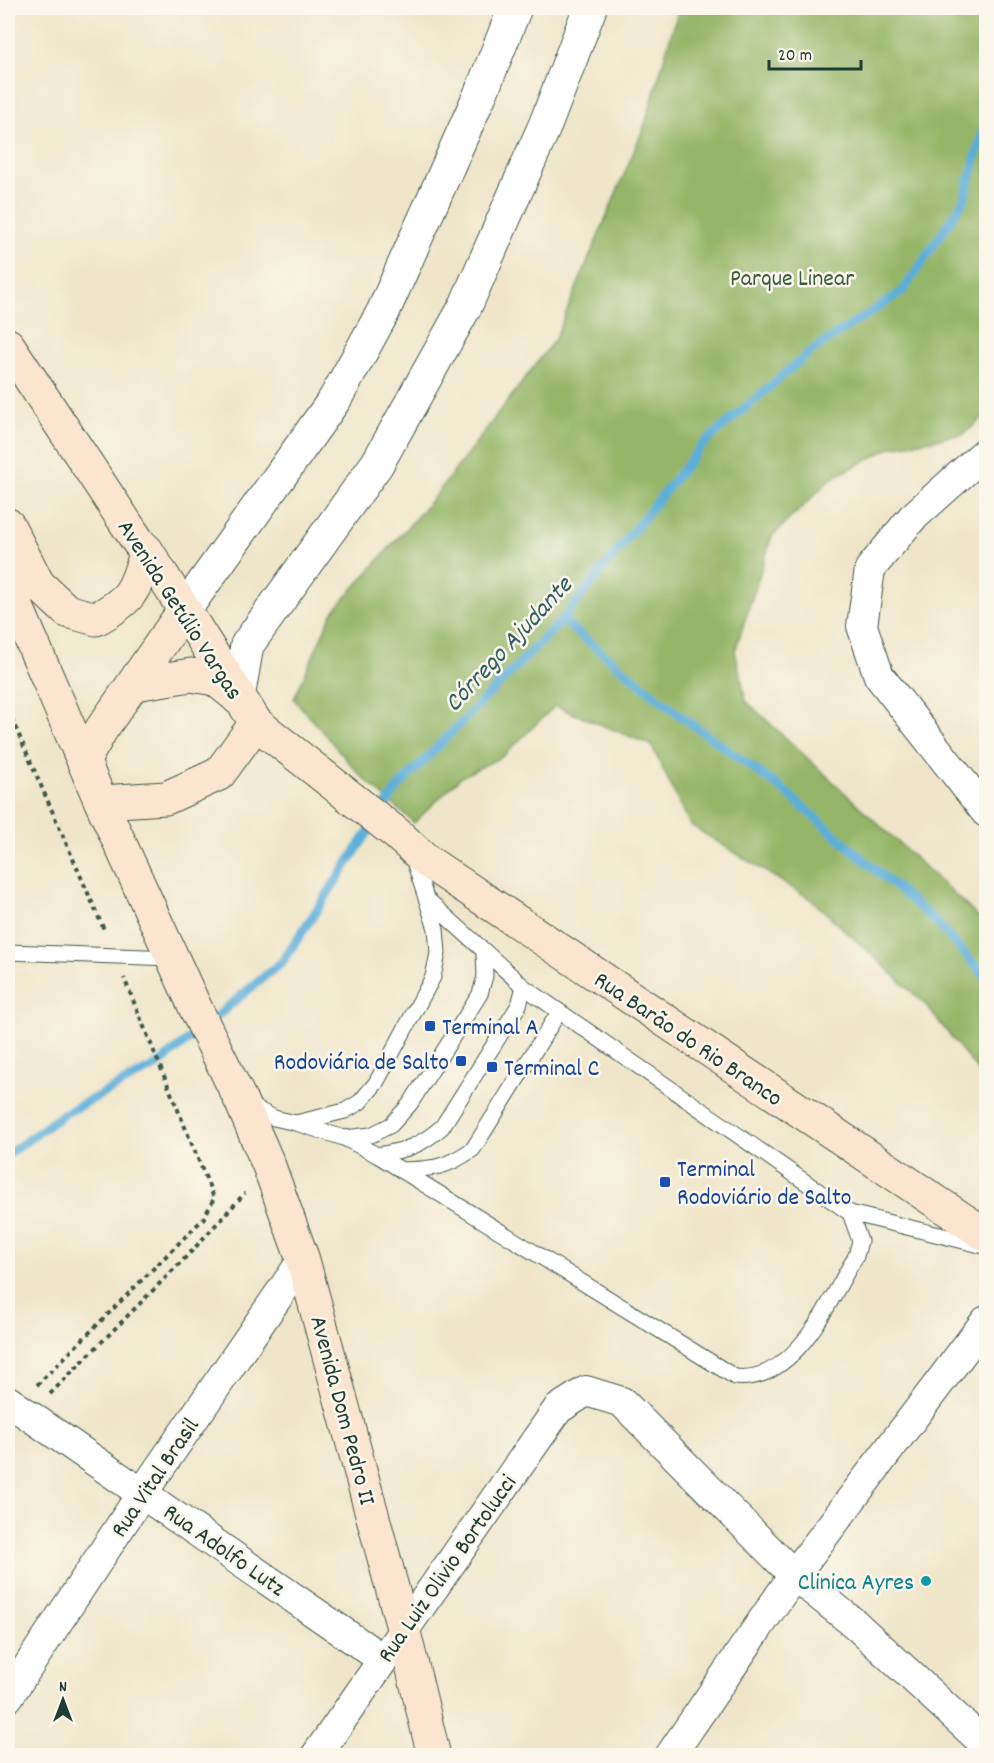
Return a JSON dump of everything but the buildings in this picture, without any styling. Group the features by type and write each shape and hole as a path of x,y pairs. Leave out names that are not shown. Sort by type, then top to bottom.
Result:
{"main road":[{"name":"Avenida Getúlio Vargas","path":"8,345 109,499 147,551 183,612 247,710 344,795 402,839"},
{"path":"8,525 38,584 67,612 96,619 120,605 134,591 147,551"},
{"path":"8,586 101,802 234,1088"},
{"path":"84,760 101,730 183,612"},
{"path":"101,802 166,798 219,774 247,710 215,679 191,675 135,684"},
{"name":"Rua Barão do Rio Branco","path":"402,839 448,876 987,1235"},
{"name":"Avenida Dom Pedro II","path":"234,1088 269,1166 303,1260 403,1628 434,1755"}],"street":[{"path":"183,612 214,566 278,482 335,399 383,312 483,88 515,8"},
{"path":"247,710 247,645 377,465 465,307 546,123 590,8"},
{"path":"987,452 912,518 870,569 862,626 879,676 987,812"},
{"name":"Rua Vital Brasil","path":"8,1697 142,1492 303,1260"},
{"path":"670,1755 794,1575 987,1321"},
{"name":"Rua Luiz Olivio Bortolucci","path":"316,1755 558,1409 586,1391 622,1402 794,1575"},
{"name":"Rua Adolfo Lutz","path":"12,1403 382,1659"},
{"path":"794,1575 855,1624 987,1745"}],"lane":[{"path":"296,1123 345,1111 360,1102 376,1083 434,976 438,953 436,929 428,900 402,839"},
{"path":"428,900 524,987 850,1213 987,1246"},
{"path":"8,952 173,958"},
{"path":"344,1138 371,1135 391,1125 410,1104 480,994 485,976 484,952"},
{"path":"377,1155 411,1149 427,1140 441,1127 519,1005 524,987"},
{"path":"401,1170 435,1169 453,1163 473,1149 559,1012"},
{"path":"234,1088 274,1118 344,1138 377,1155 735,1377 749,1379 764,1375 796,1353 856,1256 860,1241 850,1213"}],"path":[{"path":"8,710 167,1079 214,1198 204,1218 12,1403"},
{"path":"12,1403 53,1393 189,1254 269,1166"}],"green space":[{"name":"Parque Linear","path":"679,8 986,8 986,415 964,434 892,447 832,478 772,536 735,651 746,701 986,924 986,1081 925,1004 812,900 690,825 651,745 555,706 503,756 461,777 414,823 360,775 294,699 332,613 436,495 555,339 644,127"}],"waterway":[{"name":"Córrego Ajudante","path":"8,1154 64,1114 159,1064 283,961 398,787 562,620 703,444 811,351 903,291 964,200 986,120"},
{"path":"562,620 678,714 782,789 934,920 986,977"}],"place":[{"name":"Terminal A","path":"430,1026"},
{"name":"Rodoviária de Salto","path":"461,1061"},
{"name":"Terminal C","path":"492,1067"},
{"name":"Terminal Rodoviário de Salto","path":"665,1182"},
{"name":"Clinica Ayres","path":"926,1581"}]}
